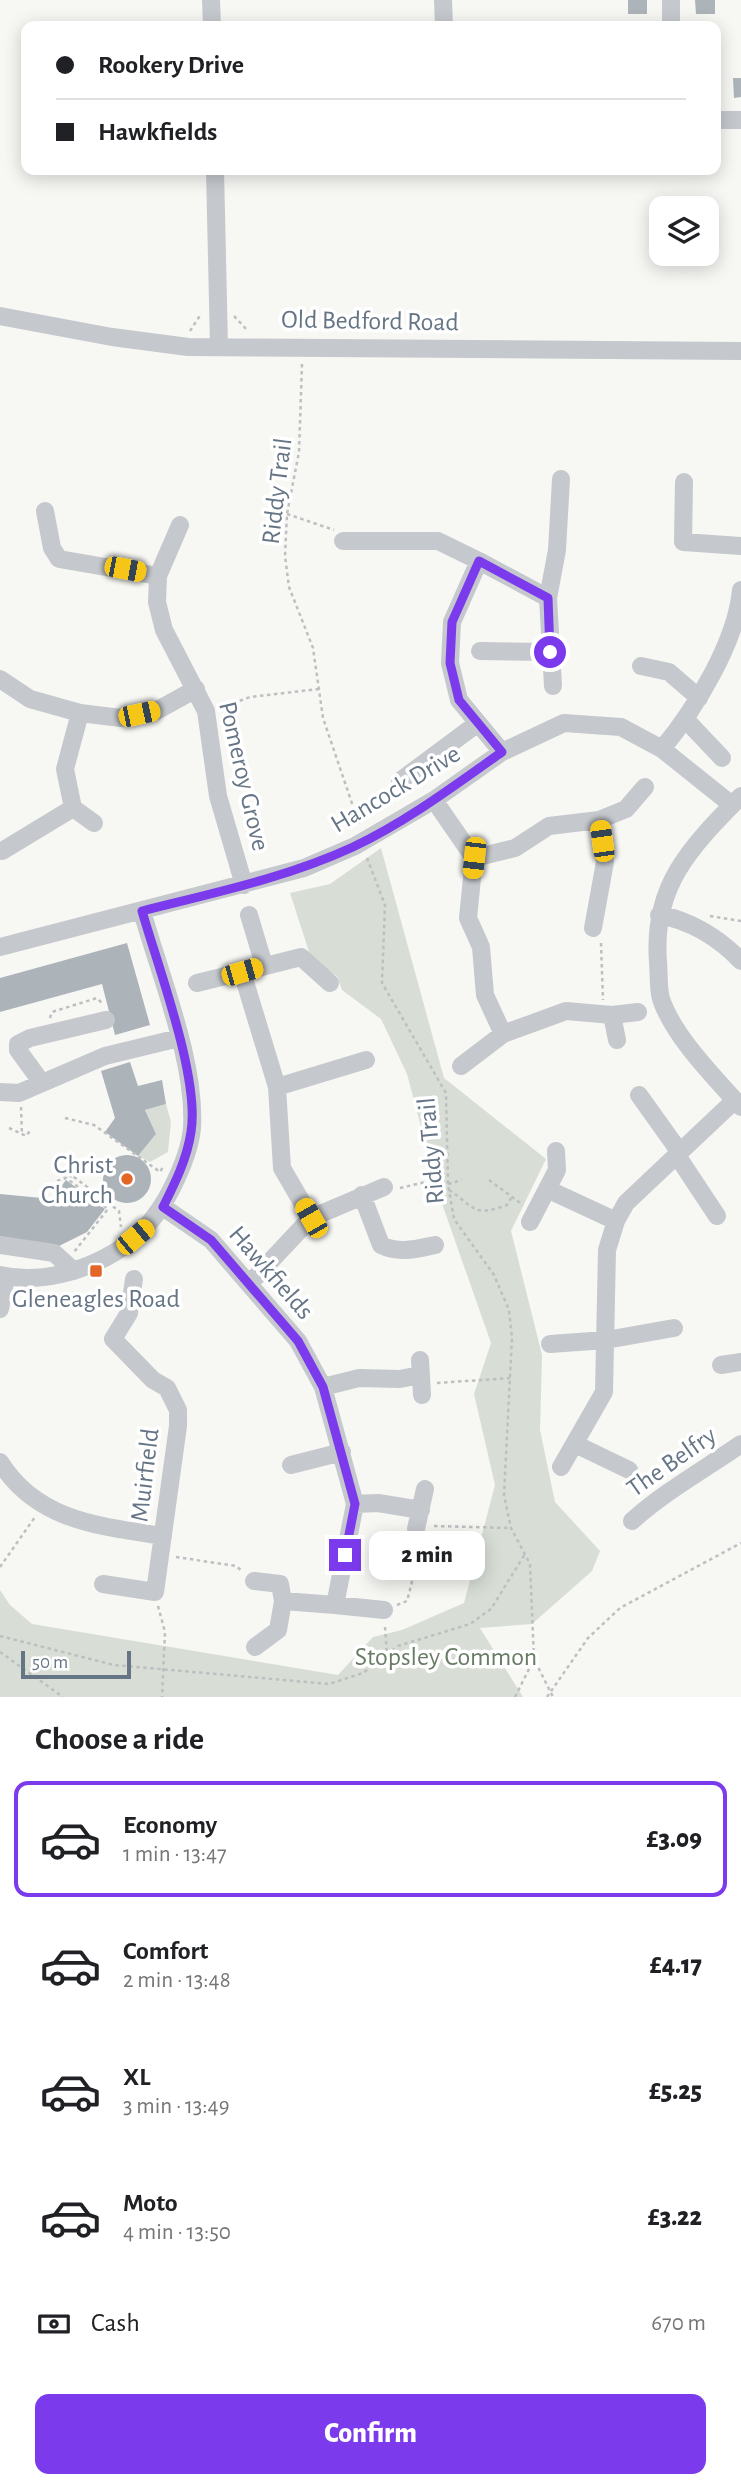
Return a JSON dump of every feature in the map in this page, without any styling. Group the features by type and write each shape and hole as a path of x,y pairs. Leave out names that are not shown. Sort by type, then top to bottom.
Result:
{"street":[{"path":"211,0 212,21"},
{"path":"443,0 444,21"},
{"path":"671,0 671,21"},
{"path":"721,120 741,120"},
{"path":"215,175 219,346"},
{"name":"Old Bedford Road","path":"0,316 112,337 188,347 741,352"},
{"path":"553,686 548,598 557,550 561,478"},
{"path":"684,482 683,542 741,546"},
{"path":"45,511 52,548 60,559 158,576"},
{"name":"Pomeroy Grove","path":"180,525 158,576 157,602 164,630 206,711 218,796 244,886"},
{"path":"343,541 438,541 548,598"},
{"path":"479,561 452,622 450,663 459,700 502,752"},
{"path":"662,749 686,720 733,644 741,590"},
{"path":"480,651 550,652"},
{"path":"640,666 669,672 699,698"},
{"path":"0,679 30,699 80,713 121,718 156,710 196,689"},
{"path":"80,713 65,769 73,808 94,823"},
{"path":"686,720 722,758"},
{"path":"400,781 478,723"},
{"name":"Hancock Drive","path":"0,947 244,886 304,868 355,846 434,800 502,752 564,723 621,727 662,749 736,800"},
{"path":"474,858 515,848 549,826 599,820 626,809 645,787"},
{"path":"434,800 474,858 468,918 481,947 485,995 503,1034"},
{"path":"561,1467 604,1392 607,1251 616,1221 626,1203 677,1152 738,1103 686,1043 661,999 656,931 662,900 684,857 736,800"},
{"path":"2,851 73,808"},
{"path":"593,928 605,862 599,820"},
{"path":"0,1309 3,1276 39,1278 70,1267 99,1262 123,1247 146,1228 163,1207 184,1164 192,1129 189,1079 142,911"},
{"path":"249,915 264,965"},
{"path":"659,915 684,919 741,961"},
{"path":"197,984 286,958 301,957 330,983"},
{"path":"242,972 277,1087 282,1168 311,1218"},
{"path":"461,1066 503,1034 566,1010 608,1015 638,1012"},
{"path":"608,1015 617,1040"},
{"path":"42,1083 18,1050 18,1044 30,1038 106,1020"},
{"path":"0,1092 19,1093 105,1056 178,1038"},
{"path":"277,1087 366,1060"},
{"path":"639,1096 717,1216"},
{"path":"533,1217 557,1170 555,1151"},
{"path":"165,1161 184,1164"},
{"path":"249,1284 311,1218 384,1187"},
{"path":"547,1189 616,1221"},
{"path":"362,1195 381,1245 390,1250 407,1251 435,1245"},
{"name":"Hawkfields","path":"163,1207 211,1240 298,1341 323,1387 355,1504 335,1605"},
{"path":"0,1245 54,1253 70,1267"},
{"name":"Muirfield","path":"134,1279 129,1313 113,1339 153,1380 167,1388 178,1410 155,1592"},
{"path":"550,1344 606,1340 674,1328"},
{"path":"721,1365 741,1362"},
{"path":"323,1387 359,1378 421,1379"},
{"path":"575,1444 629,1470"},
{"name":"The Belfry","path":"632,1521 654,1502 674,1492 741,1444"},
{"path":"291,1465 342,1452"},
{"path":"0,1462 16,1484 43,1505 85,1524 163,1536"},
{"path":"355,1504 378,1503 418,1521 425,1489"},
{"path":"254,1581 281,1584 283,1601 278,1630 255,1647"},
{"path":"103,1584 155,1592"},
{"path":"283,1601 384,1610"}],"path":[{"name":"Riddy Trail","path":"303,359 299,452 287,514 285,556 289,587 313,648 323,718 360,825 349,831"},
{"path":"287,514 339,531 343,541"},
{"path":"206,711 232,706 250,697 319,689"},
{"name":"Riddy Trail","path":"360,858 366,855 385,905 382,983 388,999 446,1093 447,1177 454,1219 494,1275 507,1302 511,1322 511,1378 505,1495 511,1528 530,1564 534,1659"},
{"path":"593,928 601,944 608,1015"},
{"path":"19,1093 23,1119 22,1135"},
{"path":"65,1118 94,1125 160,1172 165,1161"},
{"path":"9,1128 26,1136 30,1131"},
{"path":"74,1177 76,1163"},
{"path":"55,1173 66,1178 107,1209 70,1267"},
{"path":"57,1181 74,1177 119,1211 123,1247"},
{"path":"384,1187 389,1191 447,1177"},
{"path":"448,1184 462,1180"},
{"path":"489,1180 533,1217"},
{"path":"449,1189 466,1206 482,1211 507,1205 511,1198"},
{"path":"421,1379 511,1378"},
{"path":"0,1567 43,1505"},
{"path":"387,1657 384,1610 407,1601 424,1536 418,1521 511,1528"},
{"path":"547,1697 588,1639 620,1608 741,1544"},
{"path":"160,1555 236,1566 254,1581"},
{"path":"155,1592 165,1632 162,1697"},
{"path":"1,1653 63,1697"},
{"path":"534,1659 553,1697"},
{"path":"515,1697 534,1659"}],"green space":[{"name":"Stopsley Common","path":"381,848 444,1078 546,1159 511,1231 542,1355 540,1430 555,1502 600,1551 592,1571 532,1624 480,1628 523,1697 0,1697 0,1590 10,1605 32,1624 338,1675 373,1637 402,1630 464,1603 495,1485 474,1394 491,1343 440,1198 407,1074 381,1019 342,990 337,976 311,958 290,893 330,884"},
{"path":"166,1104 171,1122 168,1152 150,1162 138,1156 156,1134 145,1110"}],"building":[{"path":"628,0 647,0 647,14 628,14"},
{"path":"695,0 715,0 715,14 696,14"},
{"path":"733,78 741,78 741,97 734,98"},
{"path":"127,943 150,1025 115,1035 102,984 0,1012 0,978"},
{"path":"130,1062 138,1086 162,1080 166,1104 145,1110 156,1134 138,1156 105,1132 115,1118 101,1071"},
{"name":"Christ Church","path":"127,1155 144,1162 151,1179 144,1196 127,1203 110,1196 103,1179 110,1162"},
{"path":"66,1180 105,1209 87,1232 57,1247 0,1240 0,1194 52,1199"}],"place":[{"name":"Christ Church","path":"127,1179"},
{"name":"Gleneagles Road","path":"96,1271"}],"route":[{"path":"345,1555 355,1504 323,1387 298,1341 211,1240 163,1207 184,1164 192,1129 189,1079 142,911 304,868 355,846 434,800 502,752 459,700 450,663 452,622 479,561 548,598 550,652"}]}
